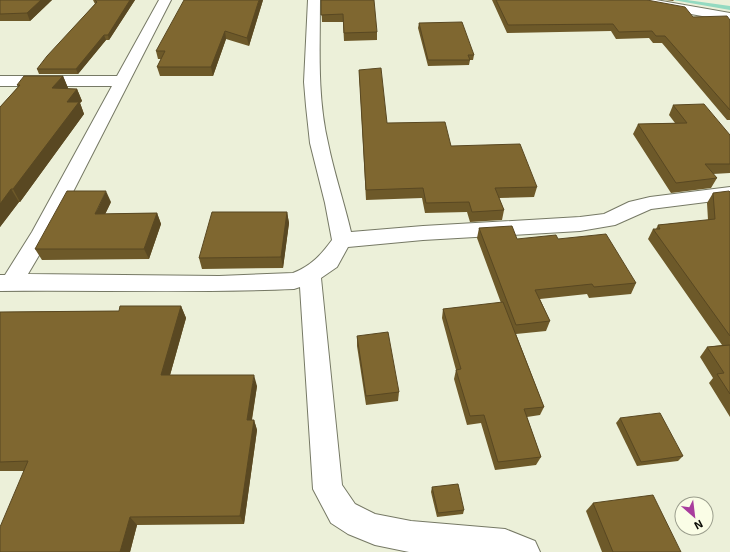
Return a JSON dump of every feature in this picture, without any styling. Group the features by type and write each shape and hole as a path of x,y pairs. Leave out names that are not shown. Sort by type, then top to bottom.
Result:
{"street":[{"path":"5,283 41,235 165,0"},
{"path":"5,283 107,282 219,284 294,281 310,275 329,261 342,240 335,204 319,143 314,106 312,82 314,0"},
{"path":"635,0 730,18"},
{"path":"0,81 123,80"},
{"path":"342,240 423,233 548,227 587,223 608,220 636,207 650,203 730,193"},
{"path":"310,275 328,489 343,514 367,528 423,539 462,540 514,546 524,552"}],"building":[{"path":"0,0 41,0 27,13 0,14"},
{"path":"95,0 130,0 108,35 104,35 76,69 37,69 47,56 97,2"},
{"path":"184,0 259,0 247,38 225,31 211,67 157,67 165,51 156,51"},
{"path":"321,0 374,0 377,32 344,33 343,14 321,15"},
{"path":"496,0 647,0 685,7 693,17 727,16 730,20 730,110 665,36 656,36 652,31 619,32 613,24 508,25"},
{"path":"462,22 474,55 468,55 470,60 428,60 419,23"},
{"path":"381,68 387,123 445,122 451,146 520,144 537,187 495,188 504,210 472,212 469,202 426,203 423,188 366,190 359,70"},
{"path":"24,76 63,76 52,88 77,89 67,102 79,102 0,204 0,107 20,85 17,85"},
{"path":"704,104 730,135 730,164 705,164 717,178 676,183 638,124 687,123 673,105"},
{"path":"67,191 106,191 95,214 157,213 144,249 35,249"},
{"path":"729,191 730,336 653,229 660,229 658,225 715,219 713,193"},
{"path":"212,212 287,212 281,257 199,258"},
{"path":"512,226 517,239 556,235 558,239 606,234 636,283 594,287 592,284 535,290 550,321 516,325 479,228"},
{"path":"503,302 544,407 524,409 541,457 498,462 484,415 470,416 456,370 461,369 443,309"},
{"path":"120,306 181,306 161,375 254,375 247,420 254,420 240,516 130,517 120,552 0,552 0,527 28,461 0,462 0,312 119,311"},
{"path":"388,332 399,392 366,396 357,336"},
{"path":"730,345 730,394 717,374 724,373 707,347"},
{"path":"660,413 683,456 641,462 620,418"},
{"path":"458,484 464,510 438,513 432,487"},
{"path":"653,495 681,552 613,552 593,503"}],"waterway":[{"path":"676,0 730,8"}]}
